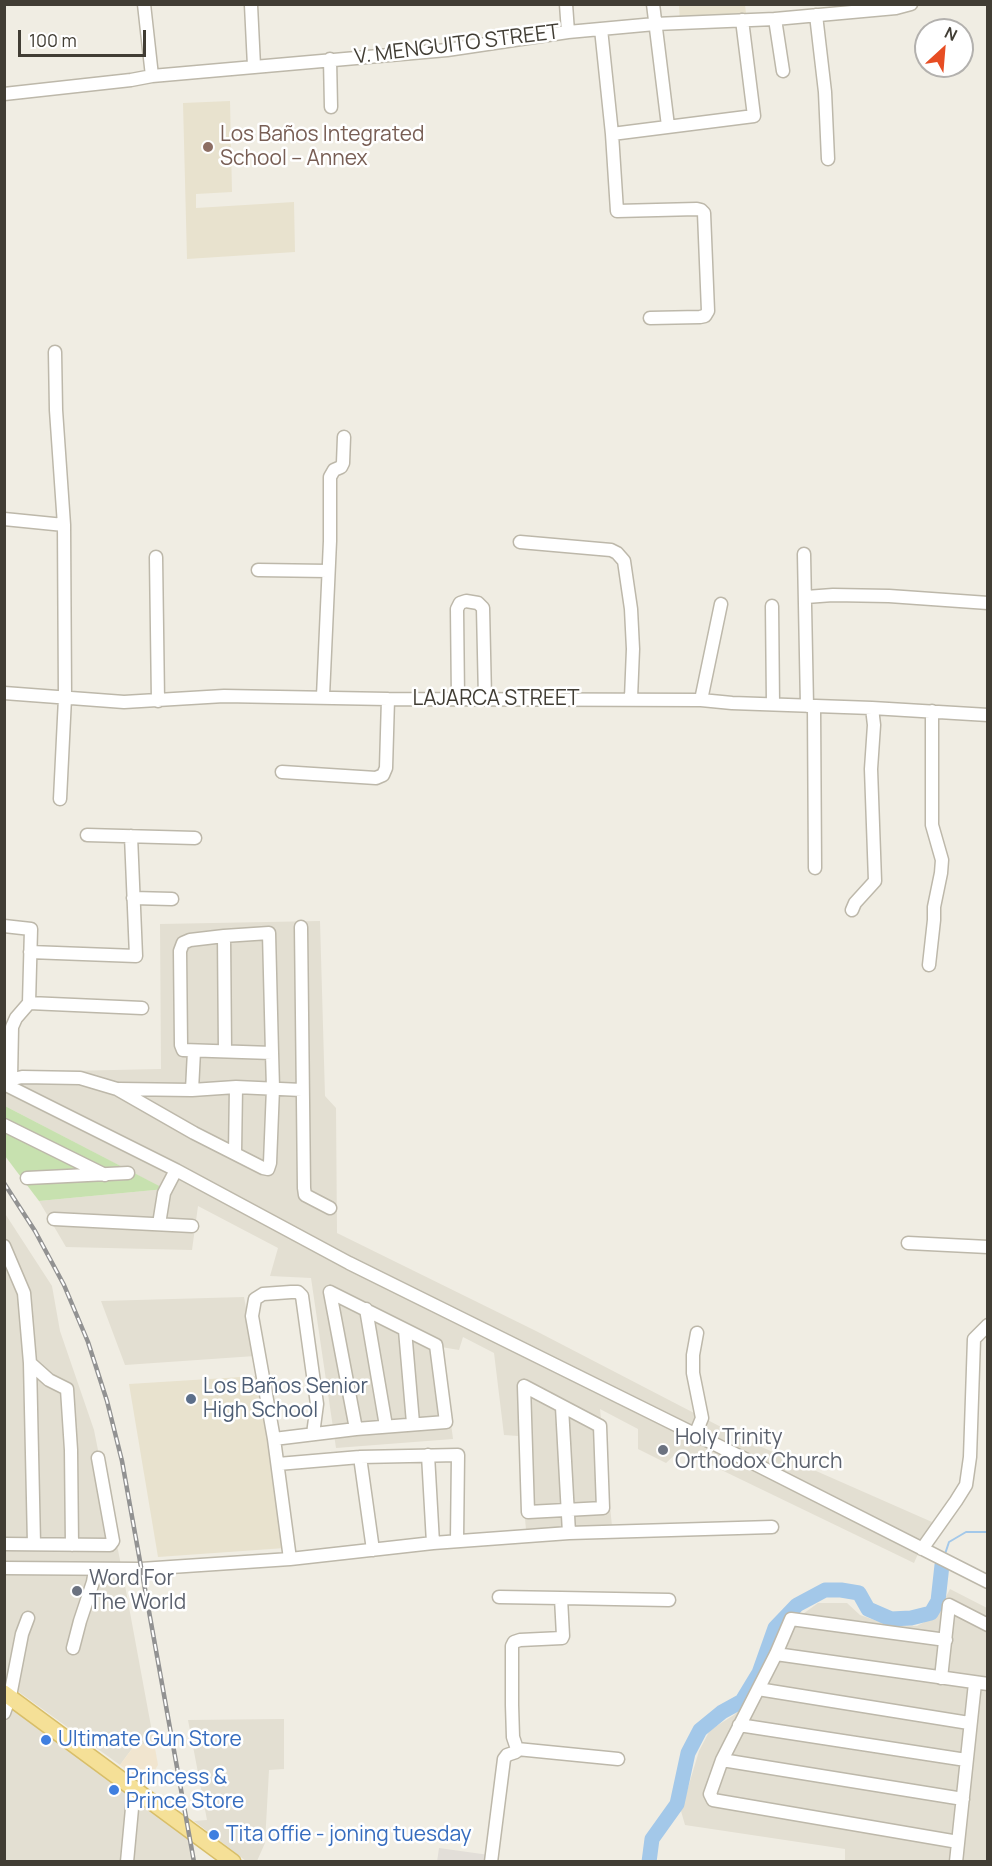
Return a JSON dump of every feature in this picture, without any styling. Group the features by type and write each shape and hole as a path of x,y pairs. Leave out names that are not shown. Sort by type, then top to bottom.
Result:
{"main road":[{"path":"7,1695 233,1862"}],"street":[{"path":"144,4 152,76"},
{"path":"566,4 568,32"},
{"path":"653,4 668,126"},
{"name":"V. MENGUITO STREET","path":"4,94 152,76 447,50 568,32 655,24 775,19 911,4"},
{"path":"251,5 254,66"},
{"path":"816,15 825,92 828,159"},
{"path":"775,19 783,71"},
{"path":"612,134 754,116 742,20"},
{"path":"601,29 617,211 697,209 704,213 708,311 705,316 700,317 650,318"},
{"path":"330,59 331,107"},
{"path":"55,352 56,410 64,525 65,698 60,799"},
{"path":"323,696 330,477 334,470 343,464 344,437"},
{"path":"4,519 64,525"},
{"path":"520,542 610,549 618,553 624,561 631,609 633,649 631,699"},
{"path":"804,554 815,868"},
{"path":"156,556 158,701"},
{"path":"258,570 328,571"},
{"path":"806,597 833,595 987,603"},
{"path":"458,699 457,609 460,603 466,601 478,603 483,608 485,698"},
{"path":"700,700 722,604"},
{"path":"772,606 773,704"},
{"name":"LAJARCA STREET","path":"4,693 124,702 224,696 700,700 732,704 872,708 987,715"},
{"path":"282,772 376,778 383,775 386,768 388,699"},
{"path":"852,910 855,903 875,881 871,769 874,725 872,708"},
{"path":"929,965 934,907 942,860 932,825 932,711"},
{"path":"87,835 195,838"},
{"path":"30,952 136,956 131,836"},
{"path":"133,898 172,899"},
{"path":"4,926 31,929 29,1003 16,1018 12,1027 7,1082"},
{"path":"301,927 305,1195 330,1208"},
{"path":"7,1082 22,1077 80,1078 117,1089 235,1154 262,1168 268,1168 273,1088 269,933 224,936 190,940 183,943 180,951 181,1045 183,1050 272,1053"},
{"path":"224,936 225,1051"},
{"path":"29,1003 142,1008"},
{"path":"192,1090 194,1051"},
{"path":"7,1082 349,1263 987,1582"},
{"path":"235,1154 236,1088"},
{"path":"117,1089 273,1088 302,1090"},
{"path":"4,1125 105,1175"},
{"path":"159,1224 164,1193 176,1170"},
{"path":"27,1178 128,1173"},
{"path":"54,1219 192,1226"},
{"path":"908,1243 987,1247"},
{"path":"5,1249 24,1293 30,1363 34,1544"},
{"path":"290,1558 278,1464 252,1316 255,1299 263,1294 298,1292 302,1296 317,1404 313,1434"},
{"path":"274,1439 356,1428 446,1422 436,1345 330,1292 356,1428"},
{"path":"366,1309 386,1426"},
{"path":"923,1550 966,1485 970,1457 974,1339 987,1325"},
{"path":"405,1330 413,1423"},
{"path":"695,1435 702,1418 693,1373 697,1333"},
{"path":"30,1363 49,1380 67,1389 71,1450 72,1545"},
{"path":"524,1386 562,1407 600,1426 603,1508 528,1512 524,1386"},
{"path":"562,1407 569,1533"},
{"path":"428,1455 433,1543"},
{"path":"278,1464 360,1457 458,1455 456,1540"},
{"path":"360,1457 373,1550"},
{"path":"4,1544 110,1545 113,1541 98,1458"},
{"path":"4,1568 141,1569 290,1558 456,1540 569,1533 772,1527"},
{"path":"73,1648 95,1570"},
{"path":"499,1597 669,1600"},
{"path":"517,1749 513,1737 512,1646 514,1641 520,1640 562,1638 564,1636 561,1598"},
{"path":"941,1678 949,1605 987,1624"},
{"path":"4,1713 22,1634 28,1618"},
{"path":"946,1640 791,1619 776,1654 722,1760 710,1794 713,1800 958,1842"},
{"path":"776,1654 981,1683 969,1723 957,1862"},
{"path":"758,1689 969,1723"},
{"path":"739,1725 966,1760"},
{"path":"517,1749 618,1759"},
{"path":"491,1862 504,1760 507,1755 516,1752 517,1749"},
{"path":"722,1760 963,1799"},
{"path":"127,1862 134,1787"}],"shaded area":[{"path":"679,5 745,5 747,21 680,23"},
{"name":"Los Baños Integrated School – Annex","path":"230,101 232,192 196,194 196,208 294,202 295,252 187,259 183,103"},
{"path":"320,921 325,1096 336,1108 337,1233 536,1331 748,1441 932,1522 914,1563 680,1450 666,1463 638,1449 638,1429 600,1409 612,1526 526,1530 518,1436 504,1435 494,1353 463,1337 459,1350 441,1347 453,1439 336,1448 311,1278 270,1276 278,1248 198,1206 192,1250 66,1247 39,1201 164,1189 5,1106 4,1063 19,1072 161,1069 160,924"},
{"path":"4,1212 52,1286 60,1331 94,1430 155,1748 137,1742 120,1765 5,1682"},
{"path":"244,1297 255,1356 125,1365 101,1301"},
{"name":"Los Baños Senior High School","path":"257,1376 285,1548 158,1557 129,1384"},
{"path":"950,1589 987,1608 987,1861 845,1861 845,1849 685,1825 681,1811 699,1751 710,1730 734,1715 752,1697 792,1622 818,1603 847,1603 860,1615 889,1625 917,1626 936,1616"},
{"path":"4,1700 188,1835 192,1861 5,1861"},
{"path":"284,1719 284,1769 269,1770 265,1843 257,1861 246,1861 194,1821 207,1820 188,1720"},
{"path":"137,1742 155,1748 158,1765 146,1784 120,1765"},
{"path":"439,1848 489,1855 488,1861 437,1862"}],"green space":[{"path":"5,1106 165,1189 39,1201 5,1156"}],"waterway":[{"path":"945,1554 949,1542 966,1532 988,1532"},
{"path":"649,1862 652,1839 677,1804 688,1753 700,1730 722,1712 742,1701 759,1673 775,1628 797,1605 825,1590 841,1590 859,1593 868,1609 891,1619 911,1618 931,1613 938,1601 942,1565"}],"railway":[{"path":"4,1183 35,1231 64,1285 88,1342 107,1401 122,1461 194,1862"}],"place":[{"name":"Los Baños Integrated School – Annex","path":"208,147"},
{"name":"Los Baños Senior High School","path":"191,1399"},
{"name":"Holy Trinity Orthodox Church","path":"663,1450"},
{"name":"Word For The World","path":"77,1591"},
{"name":"Ultimate Gun Store","path":"46,1740"},
{"name":"Princess & Prince Store","path":"114,1790"},
{"name":"Tita offie - joning tuesday","path":"214,1835"}]}
